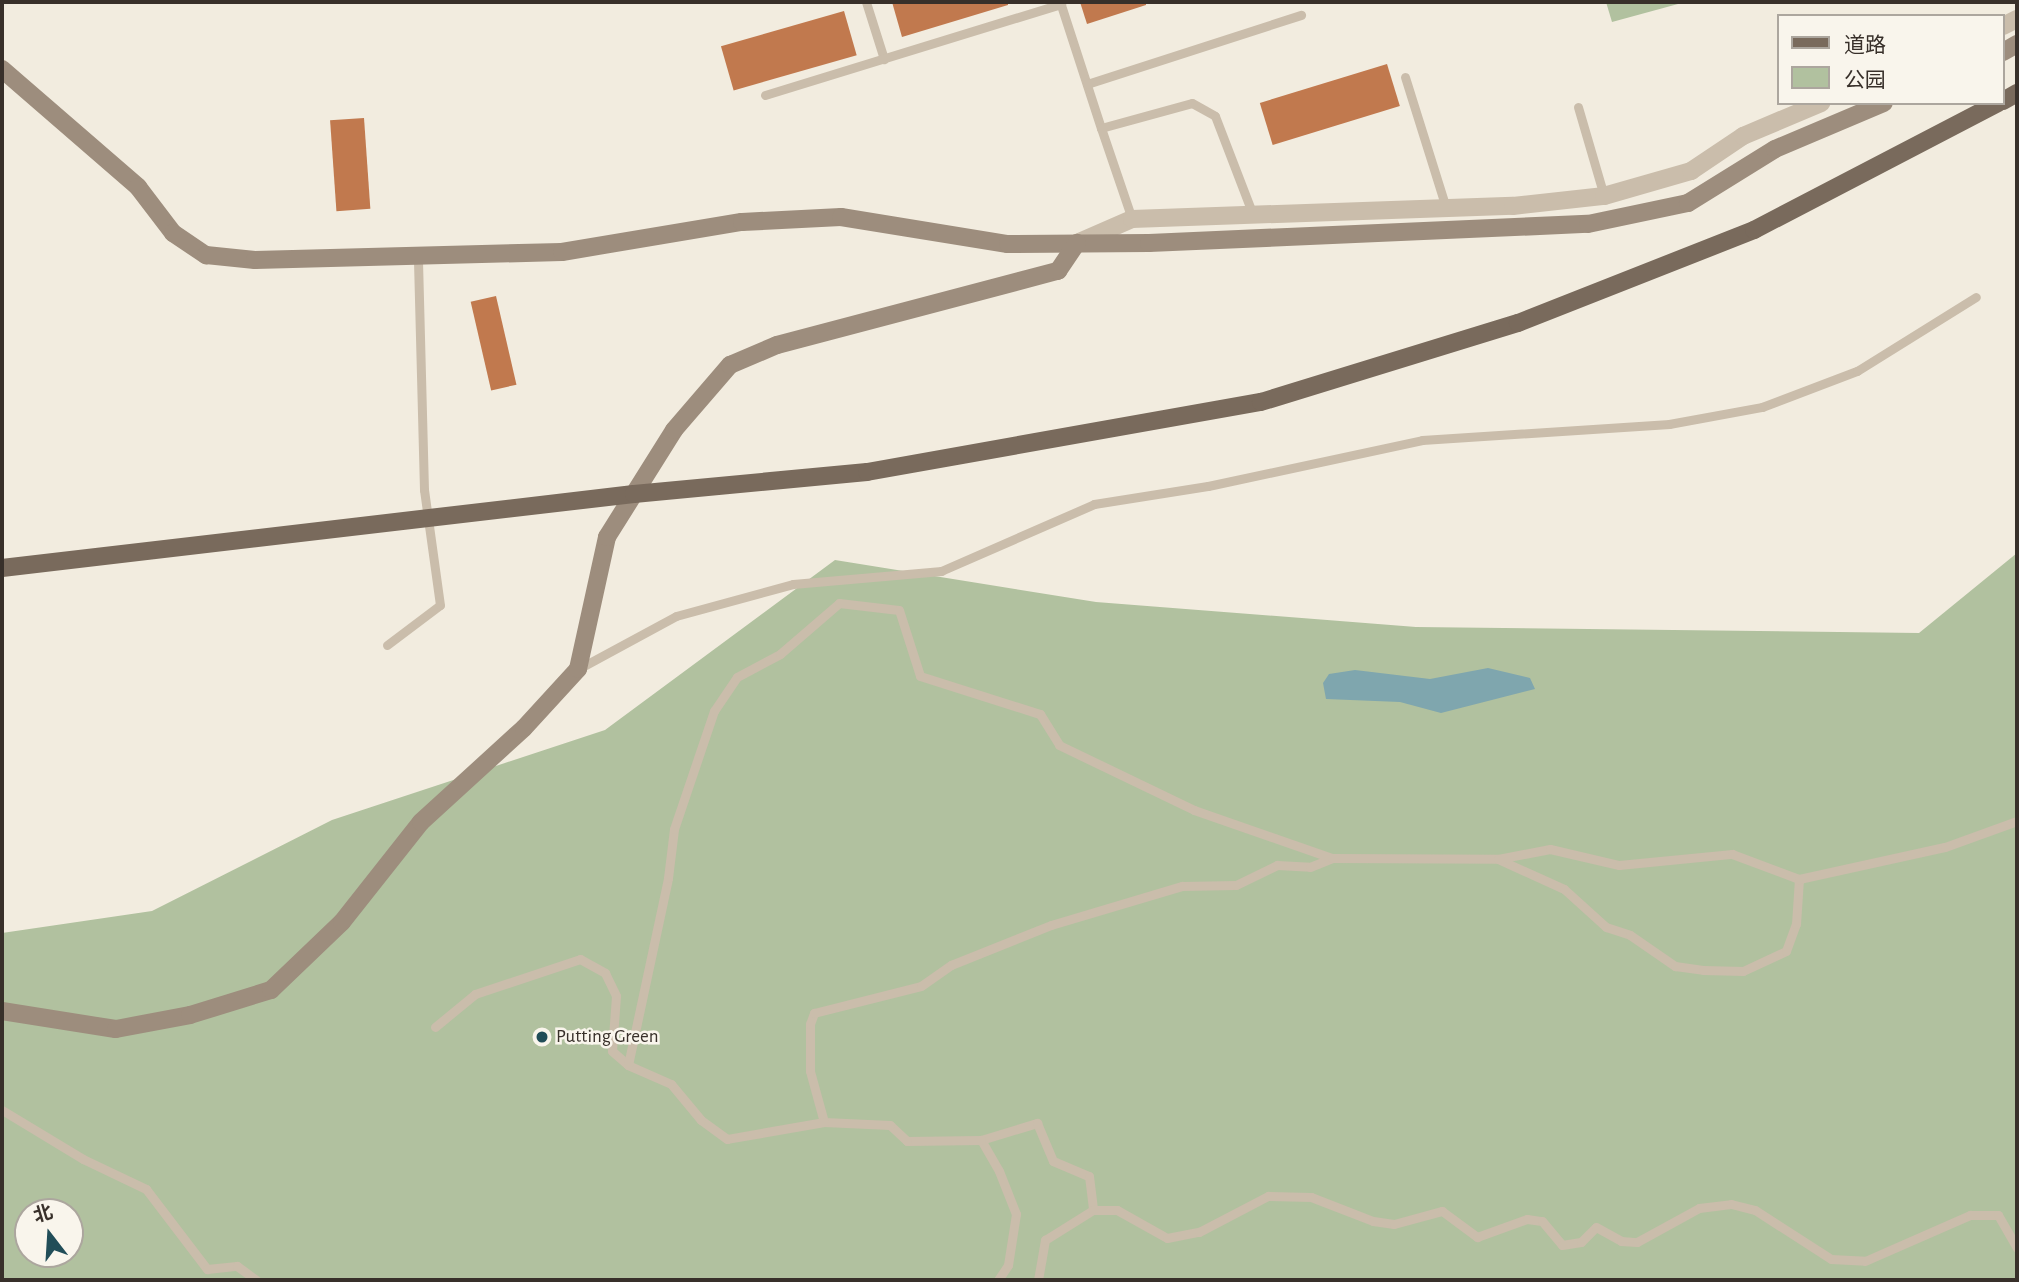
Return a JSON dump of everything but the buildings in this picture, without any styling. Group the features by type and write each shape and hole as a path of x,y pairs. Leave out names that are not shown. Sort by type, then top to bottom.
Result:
{"main road":[{"path":"2,568 634,494 867,472 1261,402 1518,323 1754,230 1994,105"}],"street":[{"path":"2,69 138,187 173,233 206,255 255,260 562,252 742,222 841,217 1008,244 1588,224 1688,203 1775,149 1879,105"},
{"path":"2,1011 116,1029 190,1015 271,990 342,922 421,822 524,728 578,669 607,537 674,430 730,365 776,345 1058,271 1077,243 1132,219 1446,208 1604,195 1691,171 1743,136 1816,105"}],"lane":[{"path":"866,2 884,59"},
{"path":"765,95 1061,3 1132,219"},
{"path":"1087,84 1301,15"},
{"path":"1405,77 1446,208"},
{"path":"1101,128 1192,103 1215,116 1253,215"},
{"path":"1578,107 1604,195"},
{"path":"387,645 440,606 424,490 418,256"},
{"path":"578,669 676,616 793,584 941,571 1094,504 1208,486 1422,440 1669,424 1762,407 1857,370 1976,298"},
{"path":"628,1065 674,829 714,711 737,677 780,654 839,603 899,610 920,676 1040,714 1059,744 1194,810 1332,858 1498,859 1550,849 1619,865 1732,854 1799,879 1945,848 2017,821"},
{"path":"824,1122 810,1072 810,1024 814,1013 921,986 951,965 1051,925 1182,886 1236,885 1277,865 1310,867 1332,858"},
{"path":"1498,859 1564,889 1606,927 1630,935 1675,966 1703,970 1743,971 1786,951 1796,924 1799,879"},
{"path":"435,1027 475,994 580,959 605,973 616,996 612,1051 628,1065 671,1084 701,1120 727,1139 824,1122 890,1125 907,1142 981,1140 1037,1123 1054,1161 1089,1177 1093,1210"},
{"path":"2,1110 83,1159 146,1189 207,1269 237,1266 257,1280"},
{"path":"981,1140 999,1171 1016,1214 1008,1265 998,1280"},
{"path":"1038,1280 1045,1240 1093,1210 1117,1210 1167,1238 1199,1232 1268,1196 1311,1198 1373,1221 1394,1224 1442,1211 1477,1237 1527,1219 1542,1221 1562,1245 1581,1242 1595,1227 1621,1241 1637,1242 1699,1208 1731,1204 1755,1210 1831,1259 1865,1261 1970,1215 1998,1215 2017,1248"}],"green space":[{"path":"1606,2 1677,2 1678,4 1612,22"},
{"path":"2017,553 2017,1280 2,1280 2,933 152,911 332,820 605,730 835,560 1096,602 1416,627 1919,633"}],"water":[{"path":"1488,668 1530,678 1535,689 1441,713 1400,702 1326,699 1323,683 1329,674 1355,670 1430,679"}],"place":[{"name":"Putting Green","path":"542,1037"}]}
